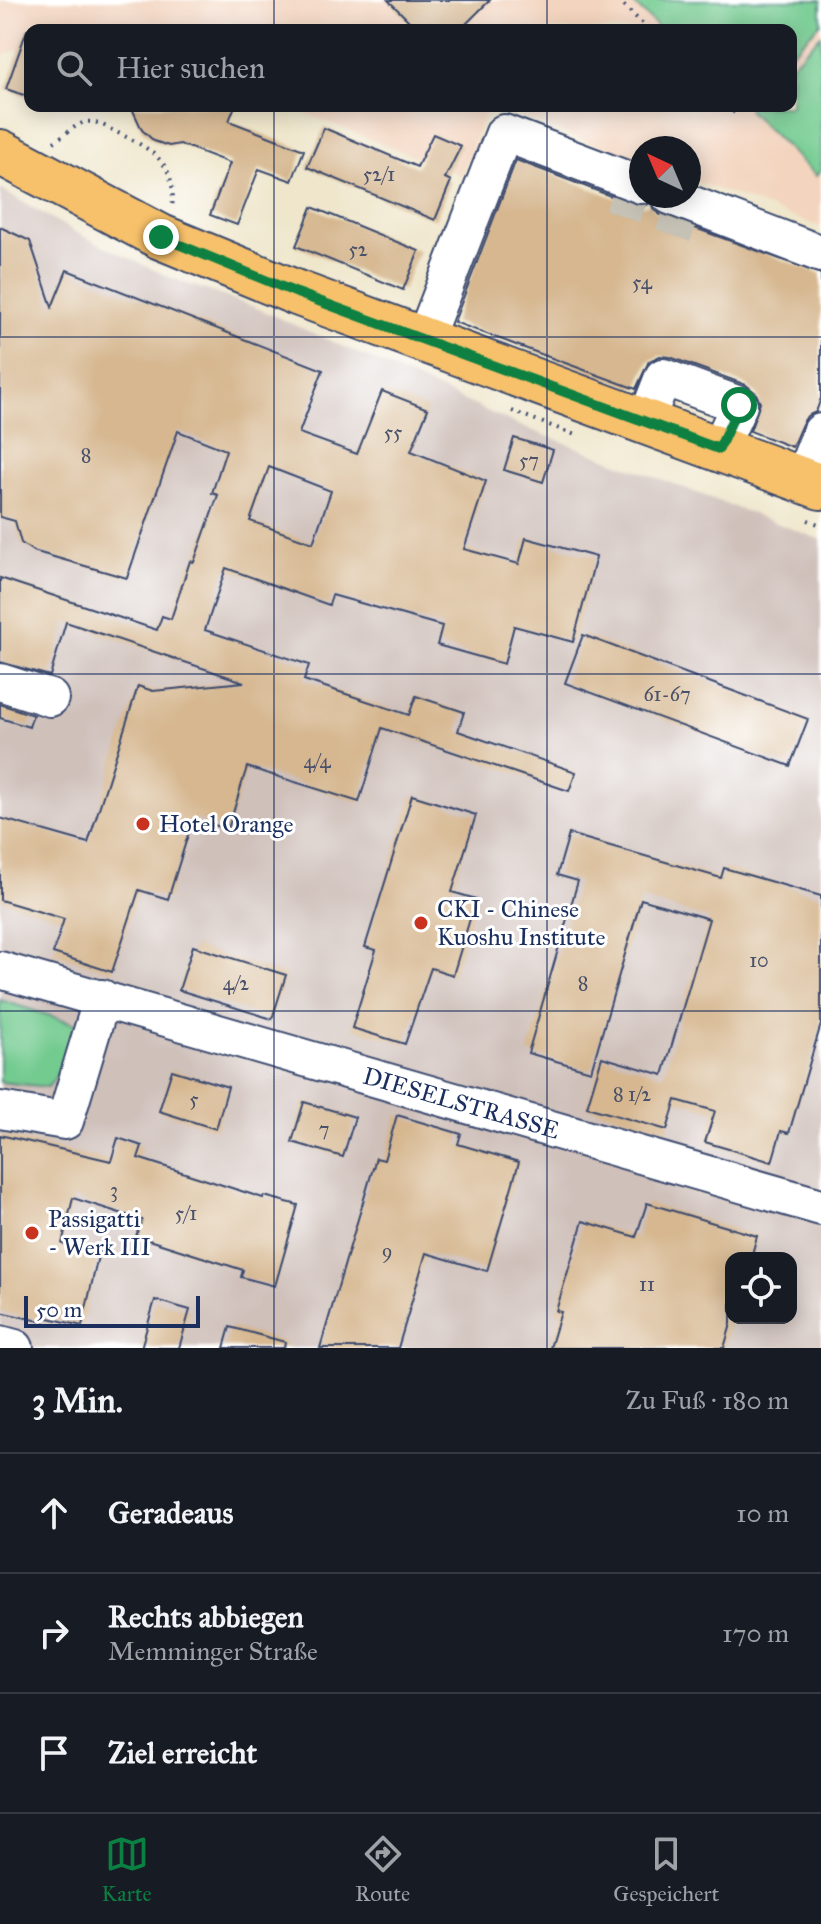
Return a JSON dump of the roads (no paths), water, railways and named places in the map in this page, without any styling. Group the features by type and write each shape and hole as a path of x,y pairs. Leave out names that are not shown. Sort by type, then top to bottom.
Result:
{"main road":[{"path":"0,152 161,237 297,293 812,484"}],"street":[{"path":"424,340 504,133 629,180"},
{"path":"701,208 821,254"},
{"path":"812,484 821,432"},
{"path":"0,682 50,698"},
{"name":"DIESELSTRASSE","path":"0,970 821,1207"},
{"path":"0,1110 65,1121 102,998"},
{"path":"0,1344 15,1348"}],"tunnel":[{"path":"612,193 707,229"}],"place":[{"name":"Hotel Orange","path":"143,824"},
{"name":"CKI - Chinese Kuoshu Institute","path":"421,923"},
{"name":"Passigatti - Werk III","path":"32,1233"}]}
